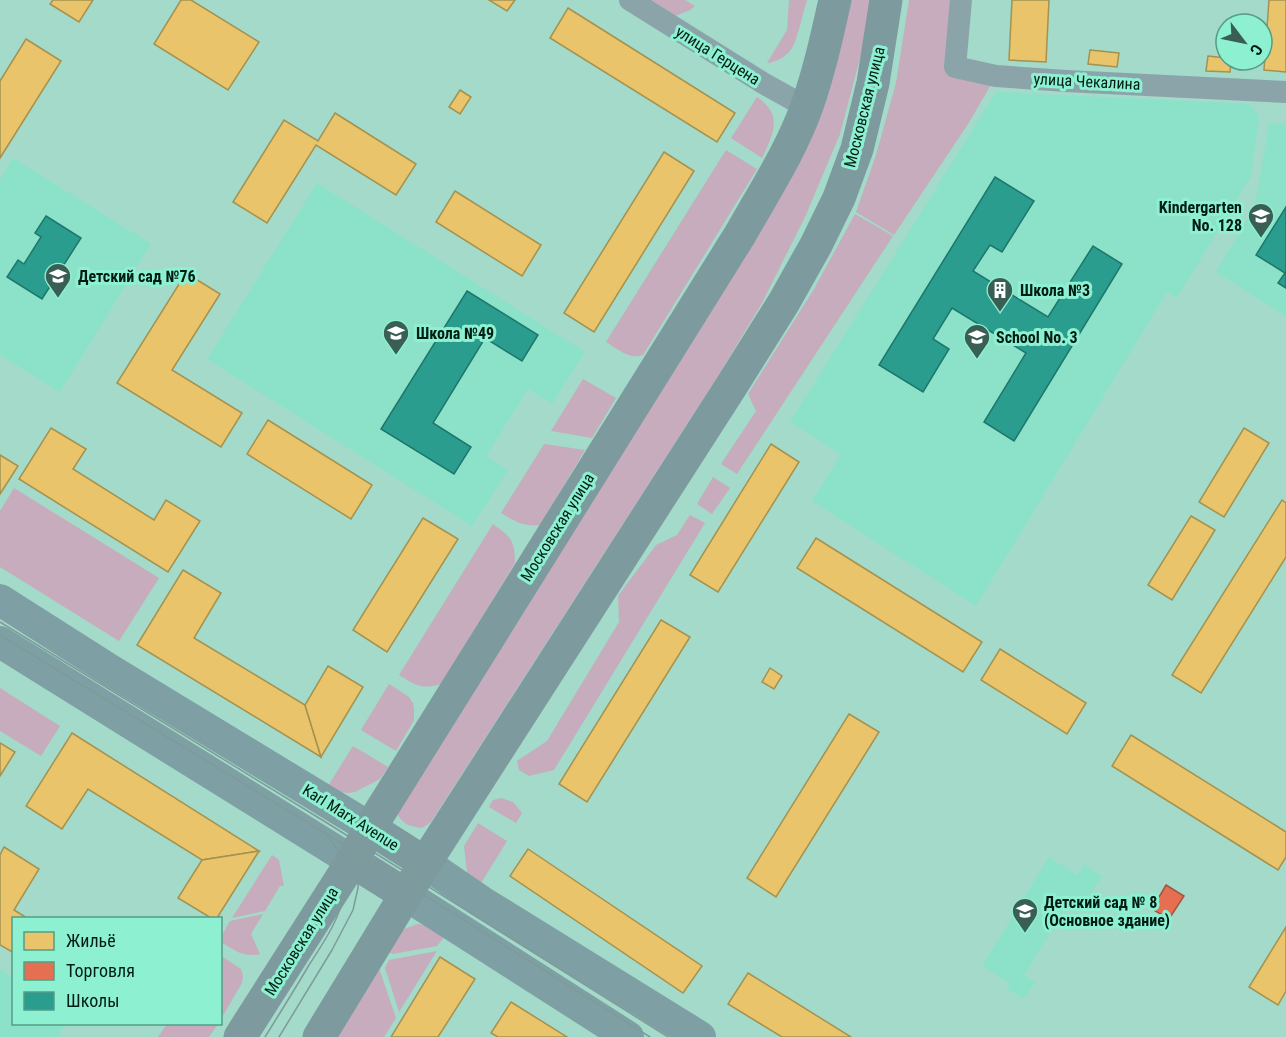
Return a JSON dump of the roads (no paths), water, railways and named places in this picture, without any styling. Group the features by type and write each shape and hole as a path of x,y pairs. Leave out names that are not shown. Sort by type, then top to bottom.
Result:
{"main road":[{"name":"Московская улица","path":"240,1037 352,861 370,828 741,233 791,143 806,107 825,48 835,0"},
{"name":"Московская улица","path":"319,1037 424,863 732,385 784,302 816,245 839,198 857,148 873,83 886,0"},
{"name":"Karl Marx Avenue","path":"0,600 110,670 370,828 482,902 700,1037"},
{"path":"0,642 352,861 628,1037"}],"street":[{"name":"улица Герцена","path":"630,0 763,83 806,107"},
{"name":"улица Чекалина","path":"961,0 955,67 996,75 1066,81 1286,92"}],"tram line":[{"path":"0,622 332,826 668,1037"},
{"path":"0,635 351,849 650,1037"},
{"path":"265,1037 326,938 340,910 346,883 344,869 340,855 329,838"},
{"path":"279,1037 332,950 353,910 358,888 358,868 351,849"}],"place":[{"name":"Kindergarten No. 128","path":"1261,239"},
{"name":"Детский сад №76","path":"58,299"},
{"name":"Школа №3","path":"1000,313"},
{"name":"Школа №49","path":"396,356"},
{"name":"School No. 3","path":"977,360"},
{"name":"Детский сад № 8 (Основное здание)","path":"1025,934"}]}
